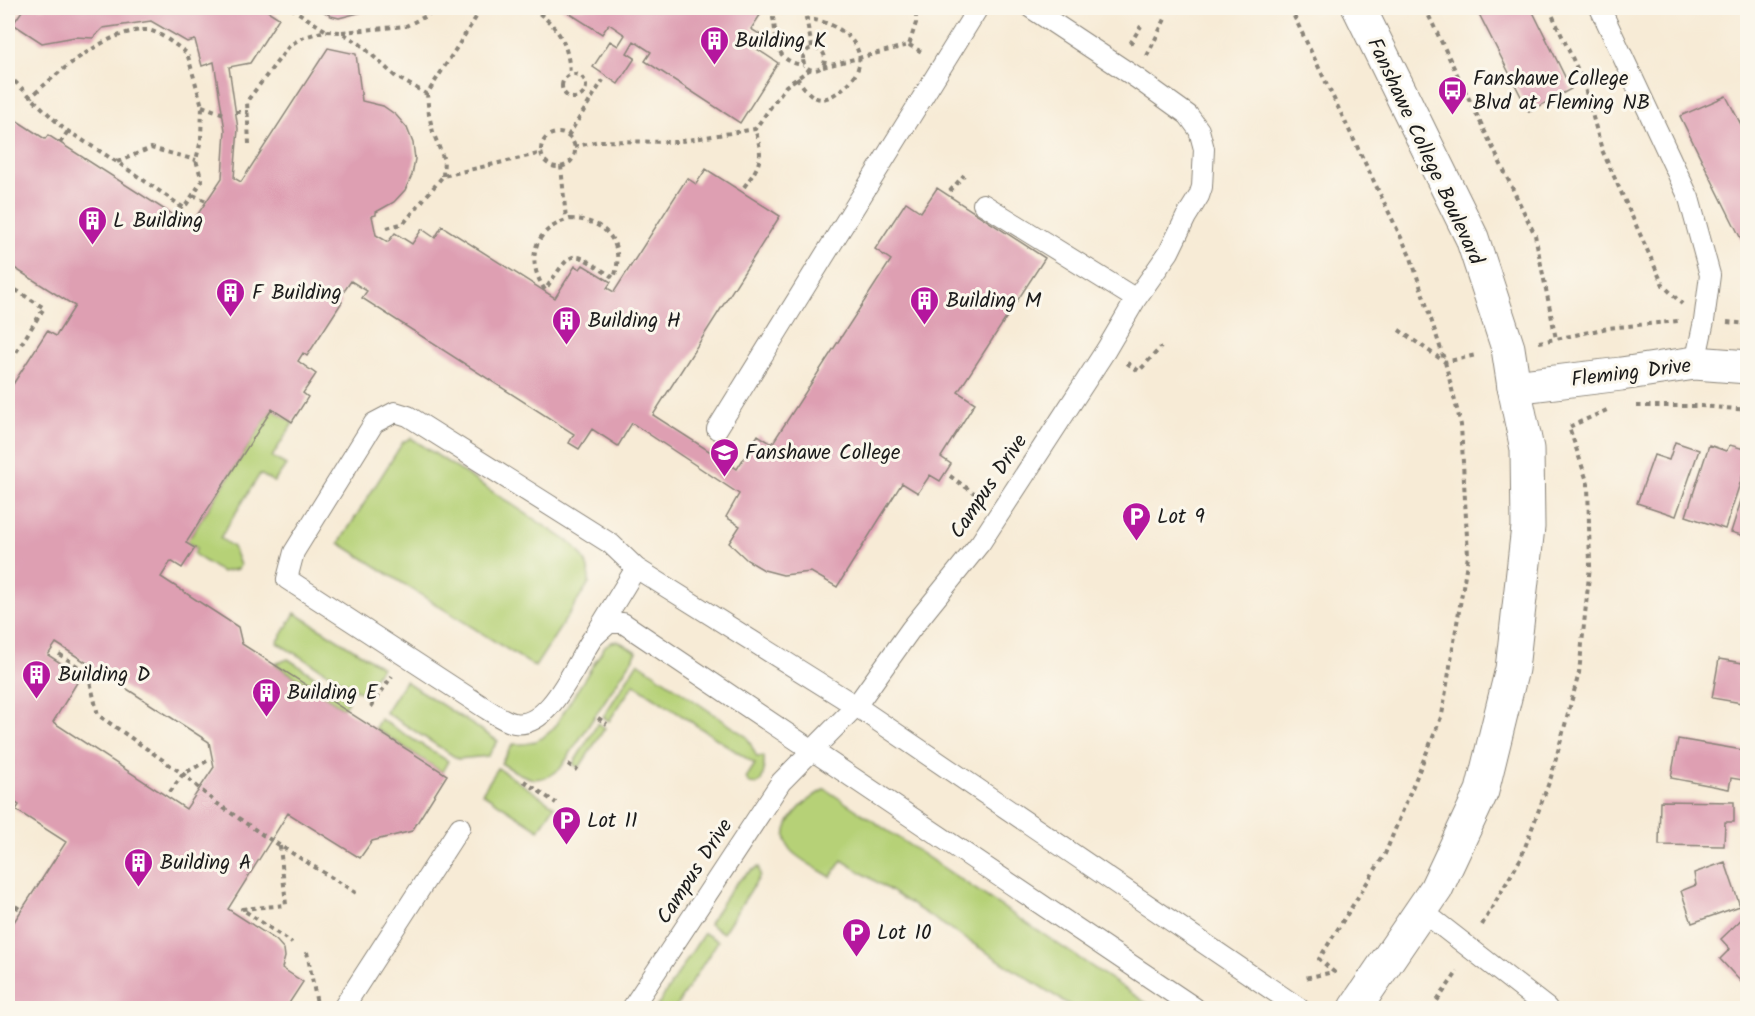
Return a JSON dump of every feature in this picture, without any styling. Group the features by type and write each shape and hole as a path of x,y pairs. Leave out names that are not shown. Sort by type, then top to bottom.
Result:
{"street":[{"name":"Fanshawe College Boulevard","path":"1356,1008 1436,889 1482,791 1512,669 1528,527 1527,449 1508,348 1472,238 1359,8"},
{"name":"Fleming Drive","path":"1514,387 1695,363 1748,367"}],"lane":[{"path":"717,429 978,8"},
{"name":"Campus Drive","path":"632,1008 782,782 856,706 911,629 981,542 1094,369 1136,299 1169,252 1199,196 1204,149 1199,130 1188,115 1031,8"},
{"path":"1600,8 1689,198 1710,275 1704,321 1695,363"},
{"path":"983,204 1136,299"},
{"path":"636,568 551,705 534,721 524,723 512,723 485,708 287,579 294,552 374,423 395,412 408,416 610,544 636,568 856,706 1299,1008"},
{"path":"594,637 609,623 623,623 1195,1008"},
{"path":"343,1008 460,827"},
{"path":"1421,910 1546,1008"}],"path":[{"path":"291,8 325,31"},
{"path":"249,144 247,101 290,45 304,37 325,31 341,32 406,26 442,8"},
{"path":"387,228 404,223 443,176 444,160 433,132 427,94 482,8"},
{"path":"532,8 545,17 562,36 569,57 570,74 563,82 563,90 567,96 574,98 582,95 586,89 586,82 581,76 570,74"},
{"path":"770,8 775,19 775,41 778,50 793,64 804,65"},
{"path":"804,8 812,47"},
{"path":"574,147 598,141 676,142 755,129 786,86 809,70 817,70 909,45 916,23 916,8"},
{"path":"1290,8 1411,258 1445,362 1461,425 1468,556 1442,715 1385,854 1319,959 1334,972 1304,978"},
{"path":"1425,8 1535,235 1556,339 1608,327 1704,321"},
{"path":"1548,8 1583,81 1602,150 1663,285 1683,306 1704,321"},
{"path":"797,78 809,94 822,99 834,95 858,73 855,45 843,31 825,21 806,19"},
{"path":"1145,59 1165,19"},
{"path":"1128,47 1141,26"},
{"path":"8,75 31,97 68,131 180,206 184,208 202,181 196,160 201,140 202,106 187,53 148,30 121,34 104,42 61,69 31,97"},
{"path":"341,32 369,51 396,77 427,94"},
{"path":"809,70 804,65 802,57 805,51 812,47 819,48 824,53 826,60 823,67"},
{"path":"568,136 603,80"},
{"path":"202,106 224,114"},
{"path":"236,112 248,112"},
{"path":"744,187 757,169 762,156 755,129"},
{"path":"60,143 68,131"},
{"path":"559,133 568,136 574,147 573,159 566,165 557,167 549,164 543,158 544,140 551,135 559,133"},
{"path":"117,162 151,148 196,160"},
{"path":"443,176 542,153"},
{"path":"561,166 567,219"},
{"path":"950,191 964,174"},
{"path":"193,195 206,201"},
{"path":"174,216 180,206"},
{"path":"567,219 583,219 596,223 606,231 614,242 618,255 618,268 614,278 583,257 574,256 564,261 545,290 534,266 534,253 538,240 557,222 567,219"},
{"path":"8,285 44,308 8,365"},
{"path":"1480,929 1521,858 1551,777 1579,673 1590,566 1588,484 1569,427 1613,406"},
{"path":"1635,406 1701,406 1748,410"},
{"path":"950,476 977,495"},
{"path":"59,654 88,673 98,714 183,774 215,802 358,894"},
{"path":"371,707 394,672"},
{"path":"598,718 607,724"},
{"path":"170,792 183,774 209,760"},
{"path":"568,764 577,770"},
{"path":"524,781 556,803"},
{"path":"280,845 286,905 242,909 292,943"},
{"path":"8,901 21,910"},
{"path":"307,952 318,1008"},
{"path":"1432,1008 1462,966"}],"green space":[{"path":"272,409 293,423 272,457 286,465 274,482 260,474 220,538 233,547 240,565 238,569 221,572 194,554 197,548 180,537 191,536"},
{"path":"411,438 572,544 585,562 589,583 535,667 339,543 403,442"},
{"path":"295,613 382,667 362,693 277,643"},
{"path":"618,641 637,652 560,769 544,778 537,779 523,776 501,763 513,744 535,741 553,729 605,646"},
{"path":"288,659 336,690 348,701 343,708 275,664"},
{"path":"638,662 747,737 757,757 764,756 761,781 757,784 749,783 746,778 755,764 634,684 609,721 603,717"},
{"path":"405,681 498,741 488,756 458,759 385,712"},
{"path":"380,719 448,761 442,772 375,728"},
{"path":"598,723 605,728 579,768 573,764"},
{"path":"498,768 554,806 539,830 482,793"},
{"path":"825,789 1154,1008 1074,1008 842,860 831,877 802,860 789,848 786,830 795,813"},
{"path":"759,867 760,876 723,933 709,924 737,883"},
{"path":"704,933 718,941 675,1008 656,1008"}],"building":[{"path":"24,8 263,8 279,18 250,63 229,67 238,129 234,178 241,182 328,48 356,54 362,101 383,106 396,115 407,128 413,143 415,159 412,175 405,190 394,202 372,216 376,235 388,242 395,233 412,244 422,229 435,238 442,226 555,298 575,266 580,269 583,265 611,282 607,288 614,292 687,178 696,184 706,169 780,216 653,415 737,469 758,435 772,444 891,260 875,249 906,202 921,212 937,188 1045,258 958,392 975,403 941,457 951,464 940,481 930,475 918,493 902,483 837,587 811,572 783,575 764,570 747,560 729,543 740,526 726,517 739,494 632,423 618,446 592,429 579,449 569,443 574,434 362,298 367,291 351,281 338,300 342,302 307,356 303,353 298,361 316,374 303,393 308,397 292,422 272,409 186,543 195,548 182,568 171,561 161,577 238,627 242,644 447,775 412,831 372,841 360,858 288,813 228,909 276,940 284,949 285,957 282,968 303,982 286,1008 8,1008 8,931 66,842 16,810 19,805 8,798 8,392 47,331 56,336 75,306 8,264 8,115 45,139 48,135 190,226 222,178 225,130 214,62 202,66 195,40 187,42 151,21 103,28 93,38 75,37 42,43 13,24","holes":["56,643 209,742 214,767 186,809 53,722 81,676 48,655"]},
{"path":"318,8 378,8 339,18"},
{"name":"Building K","path":"561,8 762,8 764,9 751,29 761,35 754,47 778,63 740,123 645,61 651,52 634,41 627,53 635,58 618,84 593,67 610,41 618,46 625,35 609,24 602,34"},
{"path":"1476,8 1531,8 1571,89 1529,112"},
{"path":"1726,96 1748,138 1748,253 1680,116"},
{"path":"1675,442 1699,450 1676,516 1637,503 1654,455 1669,460"},
{"path":"1709,445 1726,451 1730,445 1748,450 1748,459 1725,529 1686,516"},
{"path":"1748,482 1748,537 1731,532"},
{"path":"1719,659 1748,664 1748,704 1712,698"},
{"path":"1678,739 1748,751 1748,771 1745,770 1743,780 1731,778 1729,789 1671,778"},
{"path":"1660,801 1734,802 1734,822 1725,822 1724,846 1659,845"},
{"path":"1725,862 1740,906 1692,923 1681,891 1696,885 1694,873"},
{"path":"1746,915 1748,978 1742,983 1720,959 1730,949 1721,939"},
{"path":"1482,1003 1491,1008 1479,1008"}],"place":[{"name":"Building K","path":"714,66"},
{"name":"Fanshawe College Blvd at Fleming NB","path":"1452,116"},
{"name":"L Building","path":"92,246"},
{"name":"F Building","path":"231,318"},
{"name":"Building M","path":"925,326"},
{"name":"Building H","path":"567,346"},
{"name":"Fanshawe College","path":"724,478"},
{"name":"Lot 9","path":"1136,542"},
{"name":"Building D","path":"37,700"},
{"name":"Building E","path":"266,718"},
{"name":"Lot 11","path":"566,846"},
{"name":"Building A","path":"139,888"},
{"name":"Lot 10","path":"856,958"}]}
